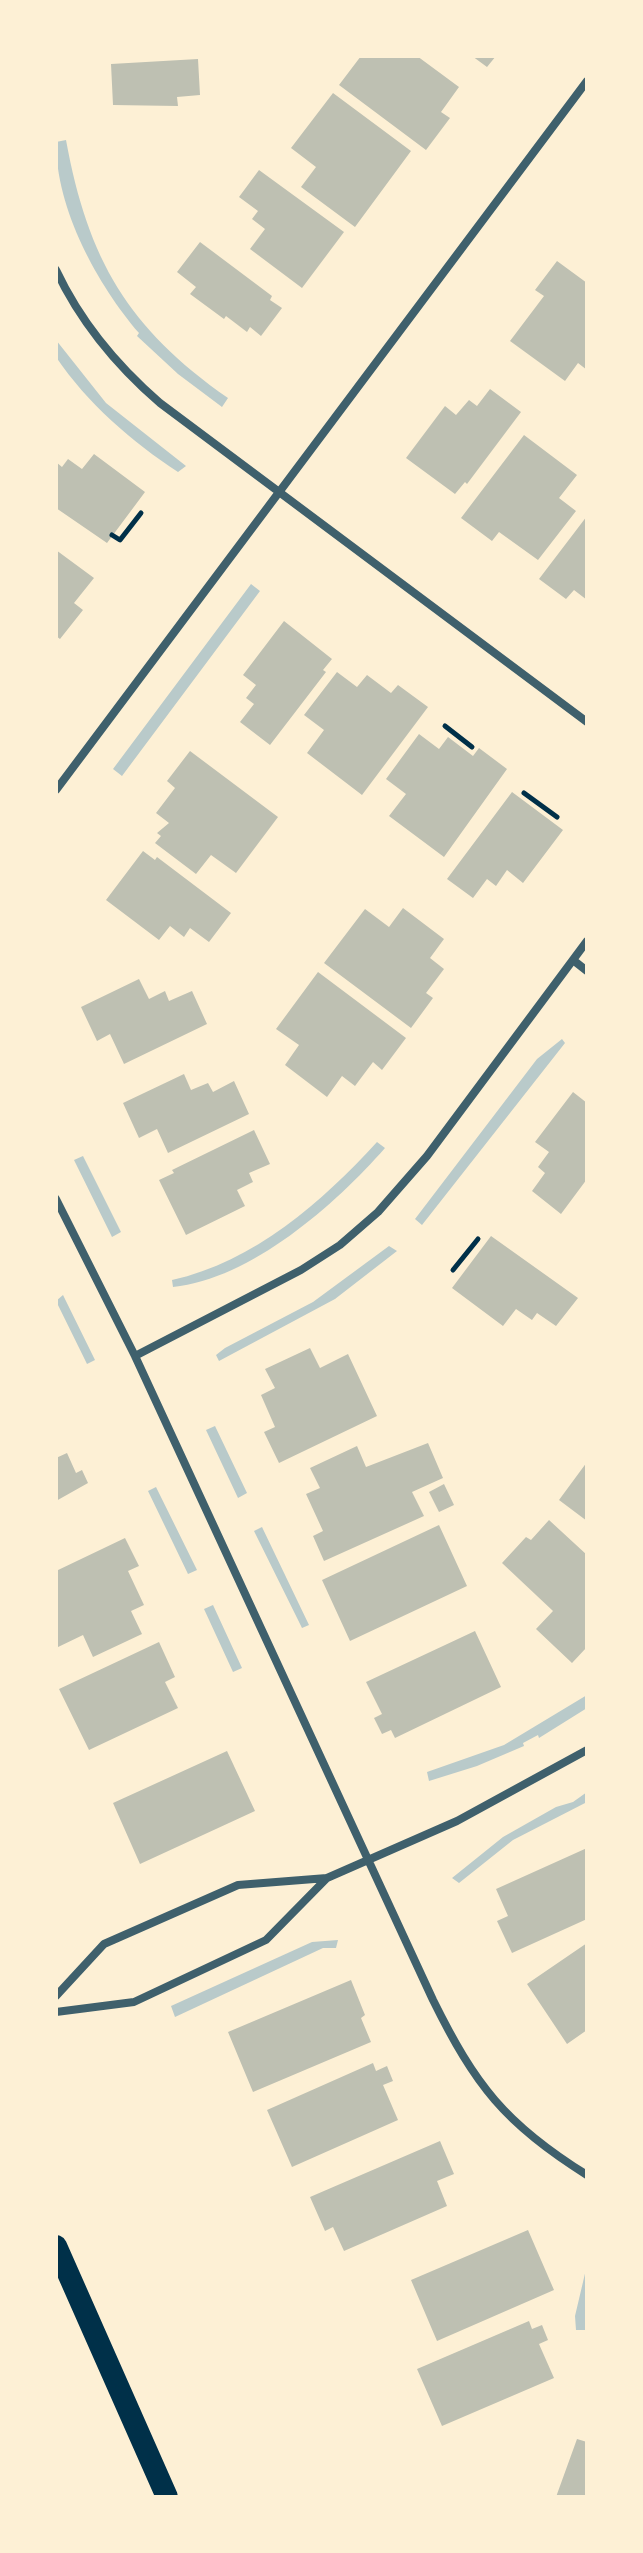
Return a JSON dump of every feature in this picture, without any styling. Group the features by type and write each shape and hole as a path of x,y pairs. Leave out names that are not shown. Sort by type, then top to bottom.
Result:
{"highway":[{"path":"56,2246 167,2497"}],"street":[{"path":"56,790 587,81"},
{"path":"56,270 90,331 111,358 160,403 587,722"},
{"path":"135,1356 301,1270 340,1245 378,1212 427,1156 587,941"},
{"path":"573,960 587,971"},
{"path":"56,1199 135,1356 438,2010 481,2086 519,2128 587,2175"},
{"path":"56,1996 104,1944 238,1885 327,1878 457,1821 587,1750"},
{"path":"56,2012 134,2002 266,1940 327,1878"}],"path":[{"path":"112,535 120,540 141,513"},
{"path":"445,726 472,747"},
{"path":"524,793 557,817"},
{"path":"453,1270 478,1239"}],"shaded area":[{"path":"66,140 87,221 118,288 164,345 228,398 222,407 178,374 137,336 139,333 95,269 71,220 63,194 56,142"},
{"path":"56,340 106,403 186,466 178,472 127,435 96,406 56,357"},
{"path":"251,584 260,591 122,776 113,769"},
{"path":"562,1039 565,1043 422,1225 415,1219 537,1059"},
{"path":"377,1142 385,1148 365,1170 290,1236 232,1270 173,1287 172,1280 231,1259 285,1227 333,1186"},
{"path":"83,1156 121,1232 112,1237 74,1160"},
{"path":"389,1246 397,1251 335,1299 219,1361 216,1355 225,1348 313,1302"},
{"path":"63,1295 95,1360 87,1364 56,1301"},
{"path":"215,1426 247,1493 238,1498 206,1430"},
{"path":"156,1487 197,1570 188,1574 148,1491"},
{"path":"262,1527 309,1625 302,1628 254,1531"},
{"path":"213,1605 242,1668 233,1672 204,1609"},
{"path":"587,1695 587,1708 539,1738 538,1735 523,1743 524,1746 477,1766 429,1781 427,1772 504,1745"},
{"path":"587,1792 587,1802 513,1840 459,1883 452,1878 503,1837"},
{"path":"338,1940 336,1948 323,1948 175,2017 171,2006 312,1942"},
{"path":"587,2265 586,2330 576,2330 575,2316"}],"building":[{"path":"361,56 417,56 459,87 441,112 450,118 426,150 339,85"},
{"path":"472,56 496,56 487,67"},
{"path":"198,59 200,95 177,97 178,106 113,105 111,64"},
{"path":"333,93 411,151 355,227 301,187 316,167 291,148"},
{"path":"259,170 344,232 302,288 250,249 265,229 252,219 258,211 239,197"},
{"path":"200,242 272,296 270,300 282,308 261,336 250,327 247,332 226,316 224,319 190,294 196,287 177,272"},
{"path":"557,261 587,283 587,370 578,363 565,381 510,341 544,296 535,290"},
{"path":"490,389 521,412 467,484 465,482 455,494 406,458 445,406 456,415 469,400 477,406"},
{"path":"524,435 577,475 559,498 576,511 538,560 499,532 492,541 461,518"},
{"path":"94,454 145,492 107,543 56,508 56,462 62,467 68,459 82,469"},
{"path":"587,516 587,600 574,590 566,599 539,579"},
{"path":"56,550 94,578 74,603 83,610 60,639 56,636"},
{"path":"284,621 332,659 323,670 326,672 270,745 240,722 254,704 246,698 256,685 243,675"},
{"path":"337,672 357,687 367,675 391,693 398,685 428,707 362,795 307,753 324,730 304,715"},
{"path":"419,734 439,749 448,737 473,756 479,748 507,769 444,857 389,816 406,794 386,779"},
{"path":"190,751 278,817 236,873 211,855 196,874 155,843 161,836 157,833 169,823 156,813 175,788 167,781"},
{"path":"512,792 563,830 523,883 507,870 496,886 487,879 473,898 447,879"},
{"path":"143,851 155,860 157,857 231,913 209,942 190,928 184,937 170,926 159,940 106,900"},
{"path":"403,908 444,939 430,958 444,969 426,993 433,998 411,1028 324,963 365,909 389,927"},
{"path":"318,972 406,1038 382,1070 373,1062 355,1086 342,1076 327,1097 285,1065 299,1045 276,1029"},
{"path":"139,979 149,999 165,991 169,1001 192,991 207,1024 124,1064 110,1034 97,1041 81,1007"},
{"path":"184,1074 191,1090 208,1083 213,1092 234,1081 249,1114 168,1153 157,1129 139,1138 123,1103"},
{"path":"573,1092 587,1103 587,1179 561,1214 532,1191 545,1173 538,1167 549,1152 535,1142"},
{"path":"254,1130 270,1164 249,1173 253,1182 237,1190 245,1206 186,1235 159,1180 174,1173 172,1170"},
{"path":"491,1236 578,1298 556,1326 537,1313 532,1320 516,1309 503,1326 452,1288"},
{"path":"310,1348 320,1368 348,1354 377,1416 279,1463 264,1432 275,1427 261,1395 275,1388 265,1369"},
{"path":"428,1443 443,1478 412,1492 424,1516 324,1561 313,1536 323,1531 306,1494 320,1488 310,1468 357,1446 366,1467"},
{"path":"67,1453 76,1473 82,1470 88,1483 56,1501 56,1458"},
{"path":"587,1462 587,1521 559,1500"},
{"path":"444,1484 454,1505 439,1512 429,1492"},
{"path":"549,1520 587,1555 587,1647 572,1663 536,1629 553,1611 502,1563 526,1537 531,1540"},
{"path":"439,1525 467,1586 350,1641 322,1580"},
{"path":"125,1538 139,1566 128,1571 144,1605 131,1611 142,1634 93,1657 83,1635 56,1648 56,1571"},
{"path":"475,1631 501,1687 395,1738 391,1730 382,1734 374,1718 382,1714 366,1682"},
{"path":"159,1642 175,1677 165,1682 178,1708 89,1750 59,1689"},
{"path":"227,1751 255,1811 140,1864 113,1803"},
{"path":"587,1848 587,1919 512,1953 497,1921 508,1916 496,1889"},
{"path":"587,1943 587,2030 567,2044 527,1984"},
{"path":"351,1980 365,2015 361,2018 371,2042 253,2092 228,2032"},
{"path":"373,2063 376,2071 387,2066 393,2081 383,2085 398,2120 292,2167 267,2110"},
{"path":"440,2141 454,2174 437,2181 447,2206 344,2251 333,2227 325,2231 310,2197"},
{"path":"528,2230 554,2290 437,2341 411,2280"},
{"path":"529,2321 532,2329 542,2325 548,2340 539,2344 554,2378 442,2426 417,2369"},
{"path":"577,2439 587,2442 587,2497 556,2497"}]}
